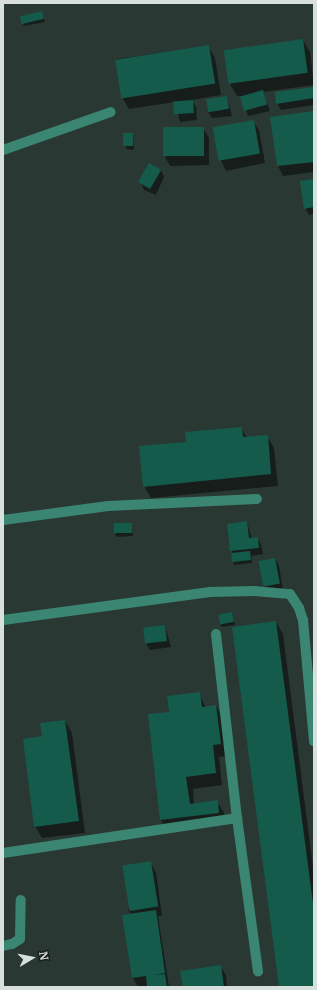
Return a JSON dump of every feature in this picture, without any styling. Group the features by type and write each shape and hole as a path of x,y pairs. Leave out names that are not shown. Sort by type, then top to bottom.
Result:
{"street":[{"path":"3,150 111,112"},
{"path":"3,520 108,506 257,499"},
{"path":"3,620 210,592 254,591 290,594 299,608 303,620 314,742"},
{"path":"216,634 237,818 258,972"},
{"path":"3,853 237,818"},
{"path":"3,946 12,944 20,939 21,900"}],"building":[{"path":"42,11 44,19 22,24 20,17"},
{"path":"303,39 308,73 229,84 224,50"},
{"path":"209,45 215,84 121,98 115,60"},
{"path":"314,87 314,98 276,104 275,92"},
{"path":"263,90 267,104 244,111 240,97"},
{"path":"227,96 229,109 208,112 206,99"},
{"path":"193,100 194,113 174,114 173,101"},
{"path":"314,111 314,162 277,166 270,117"},
{"path":"254,120 260,153 219,161 213,127"},
{"path":"163,127 204,127 204,156 163,156"},
{"path":"123,133 133,133 133,146 123,146"},
{"path":"149,163 161,170 150,189 138,182"},
{"path":"314,179 314,207 304,209 300,181"},
{"path":"242,427 243,437 268,435 271,474 143,487 139,446 186,442 185,432"},
{"path":"247,521 249,538 258,537 259,548 230,551 227,524"},
{"path":"114,523 132,523 132,533 114,533"},
{"path":"250,551 251,560 232,562 231,553"},
{"path":"275,558 280,584 263,587 258,561"},
{"path":"232,612 234,622 220,624 218,615"},
{"path":"276,621 314,911 314,987 279,987 232,627"},
{"path":"165,625 167,641 145,644 143,628"},
{"path":"200,692 202,707 216,705 221,744 213,745 216,773 186,777 190,804 218,800 219,813 160,820 148,714 169,712 167,696"},
{"path":"65,720 79,821 34,827 23,739 42,736 40,723"},
{"path":"151,861 158,906 130,911 122,866"},
{"path":"156,910 165,973 154,975 165,974 167,987 147,987 146,976 132,978 122,915"},
{"path":"221,965 224,987 183,987 180,971"}]}
